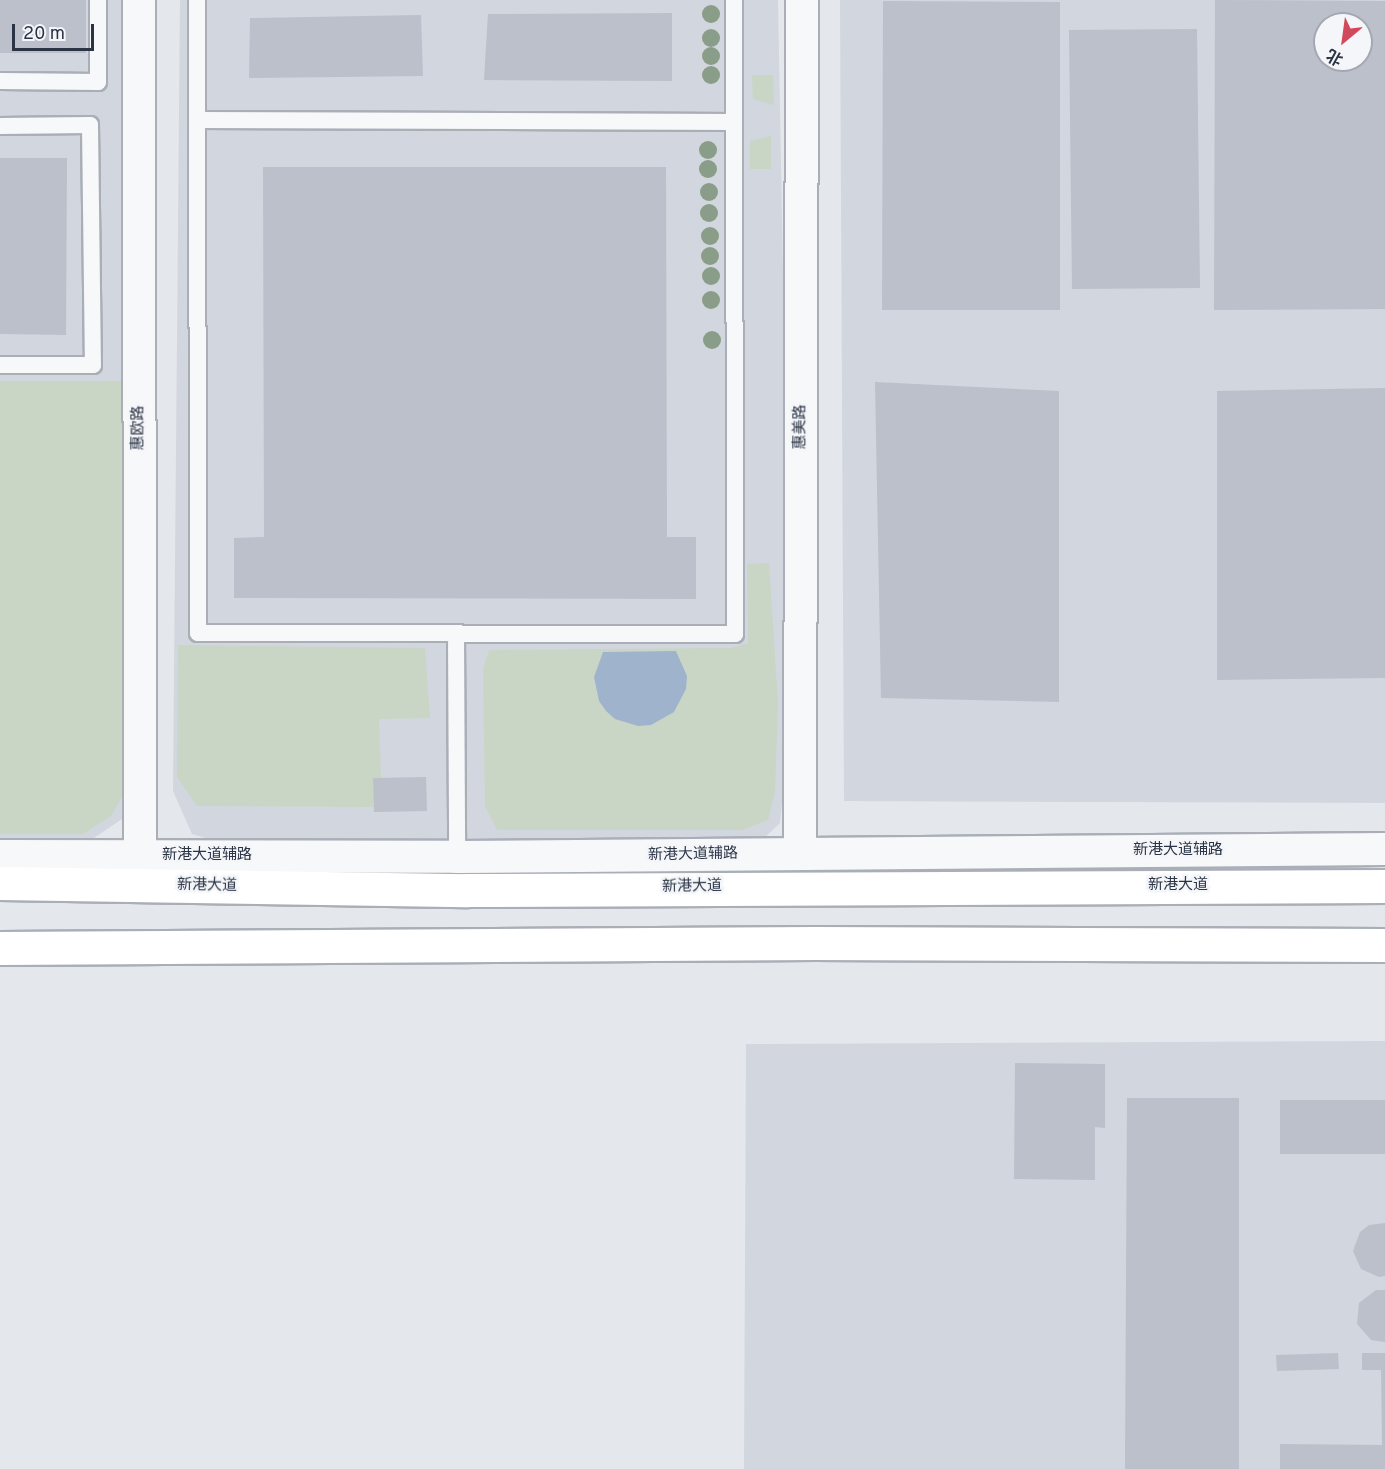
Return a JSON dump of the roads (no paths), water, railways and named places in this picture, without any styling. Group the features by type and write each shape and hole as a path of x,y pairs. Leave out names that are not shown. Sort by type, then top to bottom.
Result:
{"main road":[{"name":"新港大道","path":"0,883 467,890 1385,886"},
{"path":"0,948 814,943 1385,945"}],"street":[{"name":"惠欧路","path":"139,0 140,856"},
{"name":"惠美路","path":"800,854 802,0"},
{"name":"新港大道辅路","path":"0,856 457,857 1385,849"}],"lane":[{"path":"0,81 98,82 98,0"},
{"path":"197,0 198,633 735,634 734,0"},
{"path":"197,120 734,122"},
{"path":"0,126 90,125 93,365 0,365"},
{"path":"456,634 457,857"}],"water":[{"path":"676,651 687,676 686,689 674,712 651,725 638,726 615,719 606,711 599,701 594,677 603,652"}]}
